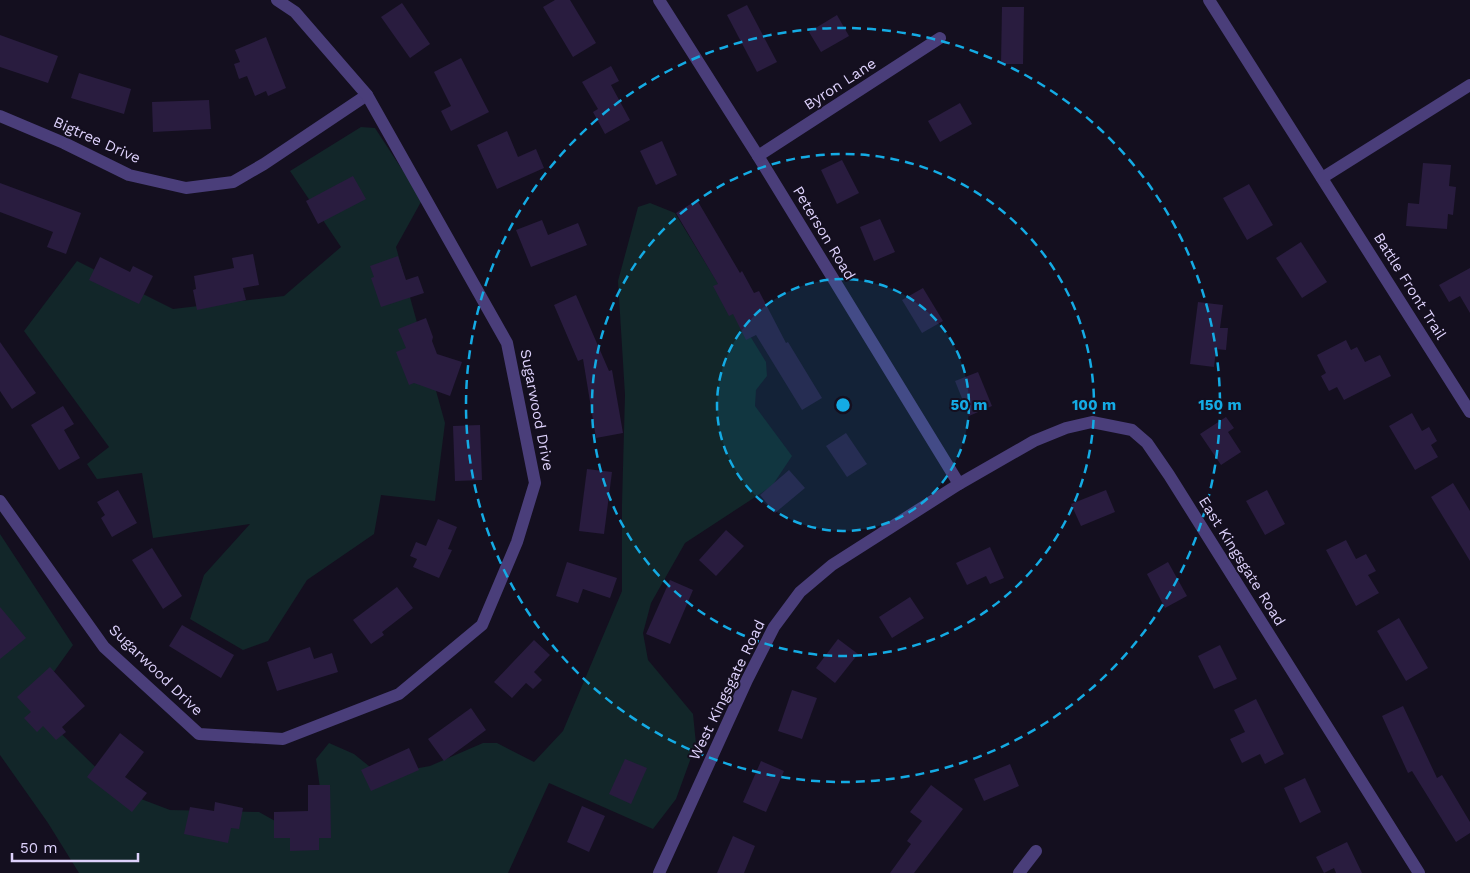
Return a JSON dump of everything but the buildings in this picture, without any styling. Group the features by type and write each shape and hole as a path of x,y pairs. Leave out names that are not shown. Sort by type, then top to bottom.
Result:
{"street":[{"name":"Sugarwood Drive","path":"0,501 104,647 198,734 283,739 399,694 482,625 517,542 535,483 507,343 367,95 295,12 277,0"},
{"name":"Peterson Road","path":"659,0 758,156 959,484"},
{"name":"Battle Front Trail","path":"1209,0 1470,412"},
{"name":"Byron Lane","path":"758,156 940,38"},
{"path":"1322,178 1470,85"},
{"name":"Bigtree Drive","path":"0,116 64,143 130,175 186,188 233,182 264,164 367,95"},
{"name":"East Kingsgate Road","path":"959,484 1034,441 1066,428 1092,422 1132,430 1147,443 1174,483 1419,873"},
{"name":"West Kingsgate Road","path":"659,873 747,680 774,627 800,592 832,565 959,484"},
{"path":"1019,873 1036,851"}],"green space":[{"path":"361,127 375,128 422,200 396,247 445,423 435,501 381,495 374,534 307,580 268,641 243,650 190,619 204,575 250,524 153,538 142,473 97,479 87,464 109,447 24,331 77,261 173,309 284,296 341,247 290,171"},
{"path":"650,203 675,213 766,362 767,376 756,390 755,406 792,456 772,486 685,543 651,603 643,633 648,660 693,714 696,744 676,799 653,829 549,783 508,873 79,873 48,823 0,755 0,534 73,645 38,694 42,715 120,791 170,810 259,812 293,831 323,810 316,759 329,743 354,754 380,775 430,766 483,743 497,743 534,762 563,731 622,591 625,395 618,281 638,207"}]}
